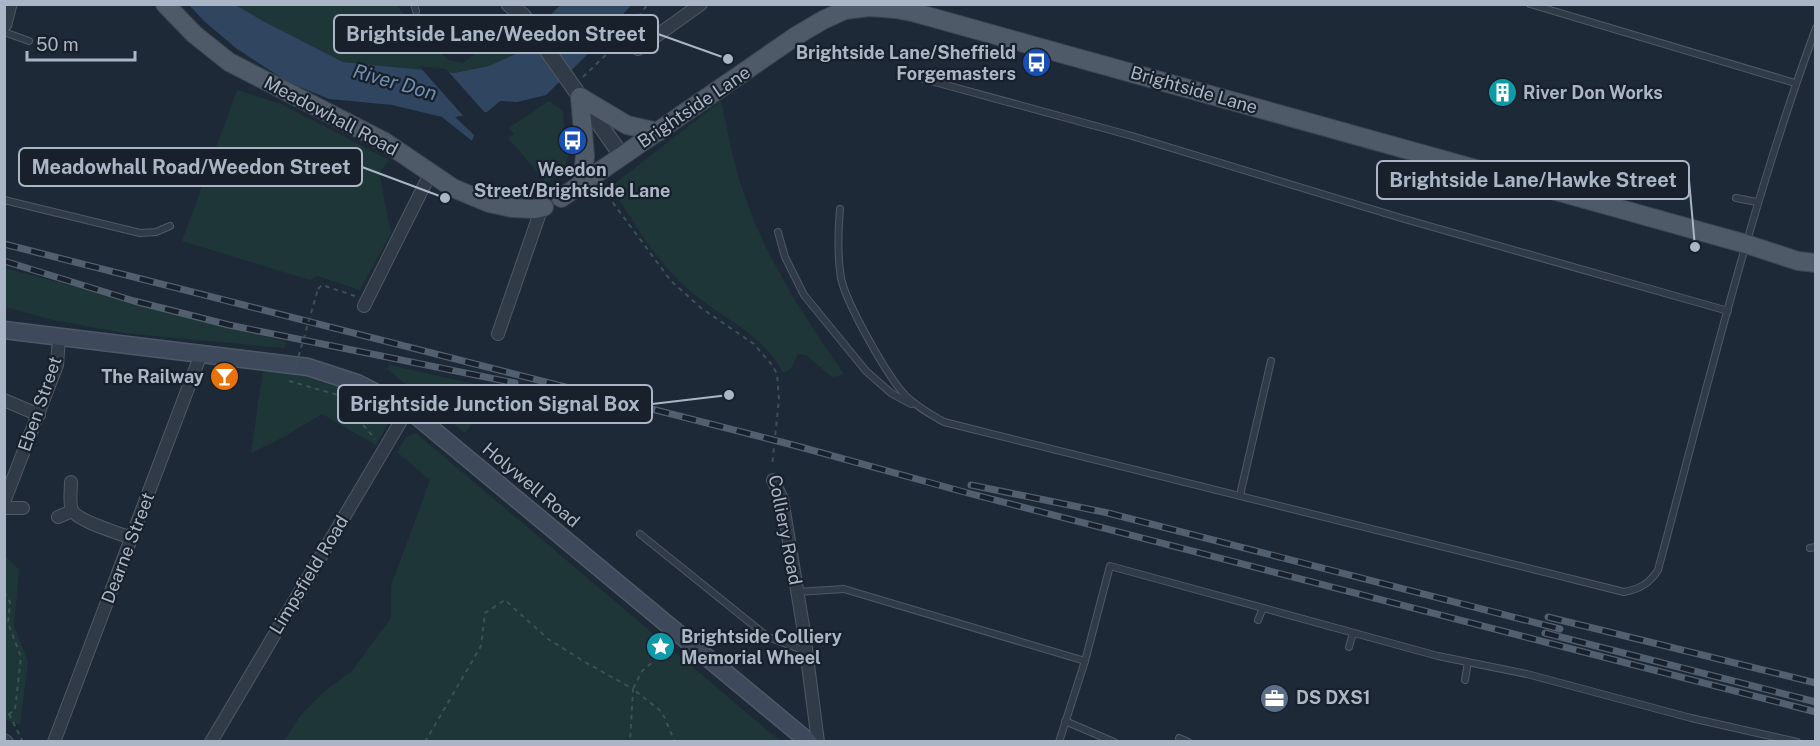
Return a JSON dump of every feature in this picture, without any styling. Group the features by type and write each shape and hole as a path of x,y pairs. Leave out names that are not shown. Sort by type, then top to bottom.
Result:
{"main road":[{"name":"Meadowhall Road","path":"165,4 194,34 229,62 385,142 453,188 489,203 524,210 543,207"},
{"name":"Brightside Lane","path":"622,156 796,36 844,7 896,9 1746,244 1807,262 1815,276"},
{"path":"576,91 627,125 658,132"},
{"path":"576,91 588,179"},
{"path":"561,198 622,156"},
{"name":"Holywell Road","path":"4,330 296,365 333,374 357,383 408,409 809,741"}],"street":[{"path":"4,24 9,4"},
{"path":"509,4 523,16 622,156"},
{"path":"629,44 638,49 701,4"},
{"path":"363,302 430,174"},
{"path":"498,334 543,207"},
{"name":"Eben Street","path":"4,502 57,365 59,338"},
{"name":"Dearne Street","path":"54,741 201,354"},
{"path":"4,400 39,415"},
{"name":"Limpsfield Road","path":"211,741 408,409"},
{"name":"Colliery Road","path":"773,480 782,499 818,741"},
{"path":"71,482 72,511"},
{"path":"4,508 23,508"},
{"path":"72,511 81,518 131,538"},
{"path":"58,517 72,511"}],"lane":[{"path":"1530,4 1795,83"},
{"path":"778,232 793,277 811,303 881,386 944,422 1624,592 1637,590 1651,580 1658,570 1757,202 1815,28"},
{"path":"4,32 29,41"},
{"path":"913,76 1132,136 1401,218 1728,311"},
{"path":"1736,198 1757,202"},
{"path":"4,200 140,232 156,232 170,226"},
{"path":"840,209 837,249 842,281 856,315 878,356 903,394 920,408"},
{"path":"1240,495 1271,361"},
{"path":"640,534 768,638 806,651"},
{"path":"1059,741 1085,661 1110,566 1438,656 1527,674 1691,718 1797,741"},
{"path":"797,592 844,589 1085,661"},
{"path":"1227,608 1230,600"},
{"path":"1258,620 1263,608"},
{"path":"1349,647 1353,633"},
{"path":"1465,680 1468,662"},
{"path":"1065,721 1114,741"},
{"path":"1179,738 1188,741"}],"path":[{"name":"Colliery Road","path":"588,179 671,281 701,308 754,344 772,365 777,374 779,399 771,473 773,480"},
{"path":"296,365 318,289 322,285 363,302"},
{"path":"282,379 338,395 372,433 383,452"},
{"path":"4,592 10,602 8,623 21,657 15,710 9,714"},
{"path":"425,741 481,646 485,613 505,600 548,639 633,689 662,712 675,741"},
{"path":"630,741 633,689 642,671 683,637"},
{"path":"4,712 9,714 23,741"}],"green space":[{"path":"236,5 397,5 407,20 448,60 463,63 508,29 522,51 489,66 454,73 343,62"},
{"path":"237,90 281,104 389,160 379,173 391,233 360,290 317,276 310,280 182,241"},
{"path":"549,101 563,111 568,153 562,170 546,182 508,138 514,134 509,128"},
{"path":"721,101 740,183 763,242 801,310 844,374 833,378 806,355 798,354 791,369 783,373 766,348 755,338 695,295 671,272 650,246 613,190 614,184"},
{"path":"4,268 286,342 284,348 124,333 53,320 5,307"},
{"path":"389,365 497,389 465,433 387,369"},
{"path":"263,371 293,373 331,382 381,401 389,411 390,420 376,445 322,414 251,453"},
{"path":"416,433 780,741 284,741 301,715 326,690 352,671 391,618 391,586 430,480 397,452 406,437"},
{"path":"5,556 19,570 14,626 28,661 20,725 5,719"}],"water":[{"name":"River Don","path":"189,5 236,5 343,62 454,73 489,66 522,51 561,5 631,5 591,51 546,95 517,102 500,101 487,112 455,117 474,135 472,141 442,117 392,105 329,99 288,82 237,49"}],"pier":[{"path":"419,66 446,69 487,115 465,118"}],"railway":[{"path":"4,244 793,445 964,492 1816,712"},
{"path":"4,261 134,301 229,325 515,383"},
{"path":"971,485 1108,513 1560,629"},
{"path":"1548,617 1816,683"},
{"path":"1545,633 1816,702"}],"place":[{"name":"Brightside Lane/Weedon Street","path":"728,59"},
{"name":"Brightside Lane/Sheffield Forgemasters","path":"1037,63"},
{"name":"River Don Works","path":"1502,93"},
{"name":"Weedon Street/Brightside Lane","path":"572,141"},
{"name":"Meadowhall Road/Weedon Street","path":"445,198"},
{"name":"Brightside Lane/Hawke Street","path":"1695,247"},
{"name":"The Railway","path":"225,377"},
{"name":"Brightside Junction Signal Box","path":"729,395"},
{"name":"Brightside Colliery Memorial Wheel","path":"660,647"},
{"name":"DS DXS1","path":"1275,698"}]}
